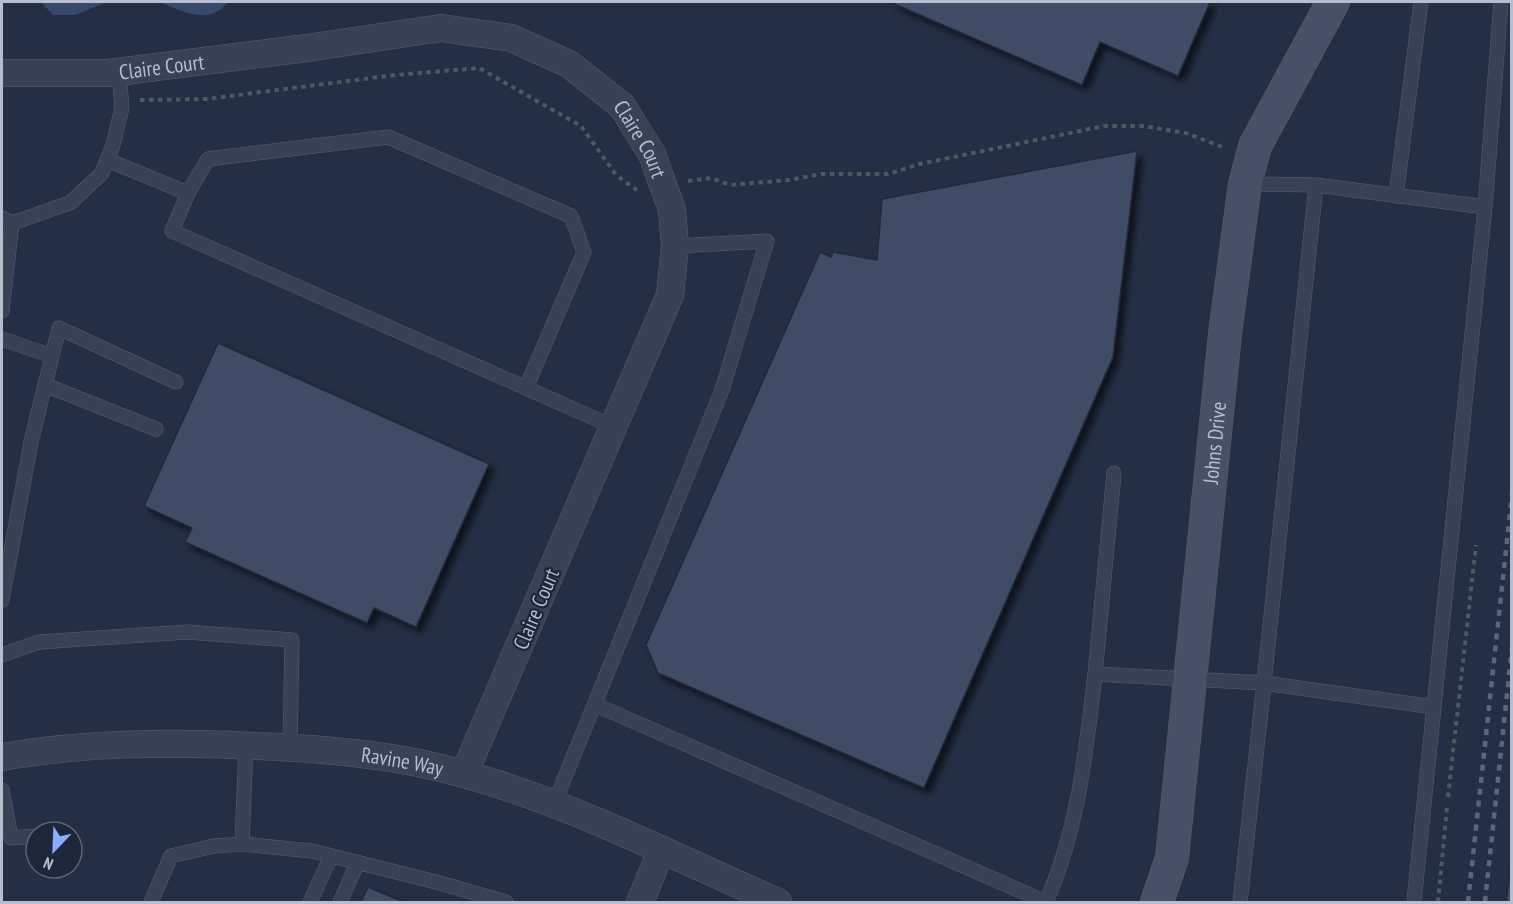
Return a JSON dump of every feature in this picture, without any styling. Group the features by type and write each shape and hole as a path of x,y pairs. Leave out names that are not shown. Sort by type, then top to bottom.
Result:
{"street":[{"name":"Johns Drive","path":"1157,903 1172,858 1225,334 1245,184 1255,146 1333,2"},
{"name":"Claire Court","path":"2,73 119,72 441,28 511,38 569,64 622,106 652,154 672,210 675,246 670,294 464,774"},
{"name":"Ravine Way","path":"2,758 51,748 113,744 290,748 393,759 464,774 554,804 778,903"},
{"path":"640,903 661,851"}],"lane":[{"path":"1396,196 1420,2"},
{"path":"1414,903 1485,207 1501,2"},
{"path":"2,311 7,220 70,203 102,173 122,108 119,72"},
{"path":"526,388 584,252 571,216 388,137 208,159 188,193 172,231 526,388 614,427"},
{"path":"107,160 188,193"},
{"path":"1245,184 1316,185 1485,207"},
{"path":"1240,903 1316,185"},
{"path":"554,804 722,390 767,241 675,246"},
{"path":"2,600 31,442 59,328 176,382"},
{"path":"2,339 52,356"},
{"path":"45,385 156,429"},
{"path":"596,705 1046,902 1059,873 1085,769 1114,473"},
{"path":"2,655 39,642 187,632 292,640 290,748"},
{"path":"1095,674 1264,683 1434,707"},
{"path":"242,844 246,746"},
{"path":"2,790 6,840 24,838"},
{"path":"151,903 171,856 214,846 242,844 358,862 506,903"},
{"path":"310,903 331,856"},
{"path":"340,903 358,862"}],"path":[{"path":"121,100 207,99 395,75 479,68 581,126 615,174 634,190 642,190"},
{"path":"681,182 711,178 730,185 789,180 822,174 888,174 920,164 1104,126 1144,126 1186,134 1226,148"},
{"path":"1438,903 1476,545"}],"water":[{"path":"41,2 107,2 75,15 53,15"},
{"path":"160,2 228,2 213,14 196,15"}],"building":[{"path":"890,2 1210,2 1178,76 1100,42 1082,85"},
{"path":"1137,151 1113,357 924,788 658,673 646,645 820,252 831,257 833,252 877,260 882,199"},
{"path":"218,343 489,464 416,627 374,608 367,623 185,542 192,528 144,506"},
{"path":"1512,859 1512,902 1506,902"},
{"path":"368,887 404,902 361,902"}],"railway":[{"path":"1468,902 1512,494"},
{"path":"1485,902 1512,647"}]}
